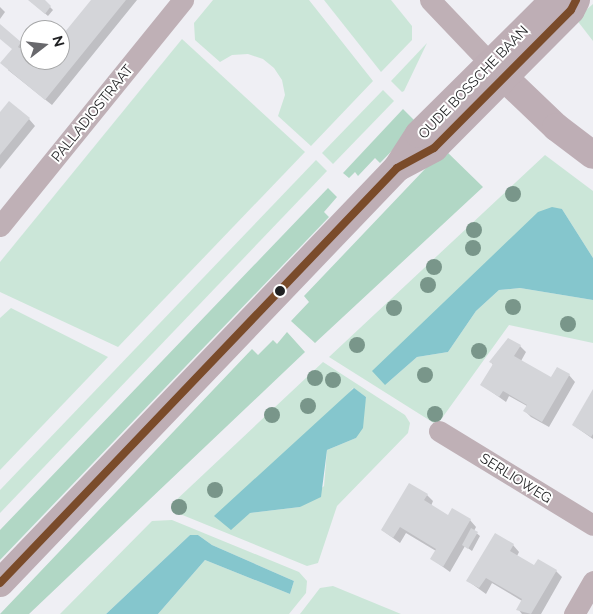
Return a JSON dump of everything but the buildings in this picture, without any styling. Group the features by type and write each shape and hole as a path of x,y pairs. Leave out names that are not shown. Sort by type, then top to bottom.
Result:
{"street":[{"name":"PALLADIOSTRAAT","path":"0,226 183,0"},
{"path":"430,0 498,71 556,127 593,155"},
{"name":"OUDE BOSSCHE BAAN","path":"0,583 397,168 434,148 554,0"},
{"name":"OUDE BOSSCHE BAAN","path":"498,71 571,10 576,0"},
{"name":"SERLIOWEG","path":"439,431 593,525"},
{"path":"574,614 593,581"}],"green space":[{"path":"213,0 309,0 373,81 311,146 278,116 285,95 282,80 274,68 263,59 248,54 232,55 220,62 195,40 194,23"},
{"path":"324,0 391,0 412,26 412,40 381,72"},
{"path":"593,4 593,41 576,19"},
{"path":"182,39 305,152 118,347 0,292 0,262"},
{"path":"427,43 404,91 402,92 391,81"},
{"path":"383,90 394,101 333,164 322,153"},
{"path":"403,109 418,124 380,163 375,158 358,176 355,172 349,178 343,173"},
{"path":"444,149 483,187 315,343 291,321 309,302 304,296"},
{"path":"545,155 593,191 593,258 562,209 385,385 417,357 448,352 476,311 499,290 520,288 593,300 593,343 509,325 437,425 329,357"},
{"path":"316,160 327,171 0,513 0,490"},
{"path":"328,188 337,197 324,212 329,217 0,560 0,530"},
{"path":"11,308 108,357 0,470 0,318"},
{"path":"287,332 305,352 29,614 0,614 252,349 258,355 273,340 277,344"},
{"path":"323,362 405,415 410,423 408,433 337,506 318,563 307,566 180,514 173,503","holes":["353,388 366,397 356,438 327,450 324,486 300,507 250,513"]},
{"path":"172,520 299,572 307,581 306,593 289,614 158,614 205,560 290,594 294,581 212,545 198,535 190,535 106,614 60,614 152,521"},
{"path":"333,586 401,614 300,614 320,588"}],"water":[{"path":"552,207 562,209 593,258 593,300 520,288 499,290 476,311 448,352 417,357 385,385 372,371 538,212"},
{"path":"354,388 366,397 363,428 356,438 327,450 321,497 300,507 250,513 231,530 214,516"},
{"path":"190,535 198,535 212,545 294,581 290,594 205,560 158,614 106,614"}],"transit line":[{"path":"0,583 397,168 434,148 571,10 576,0"}]}
